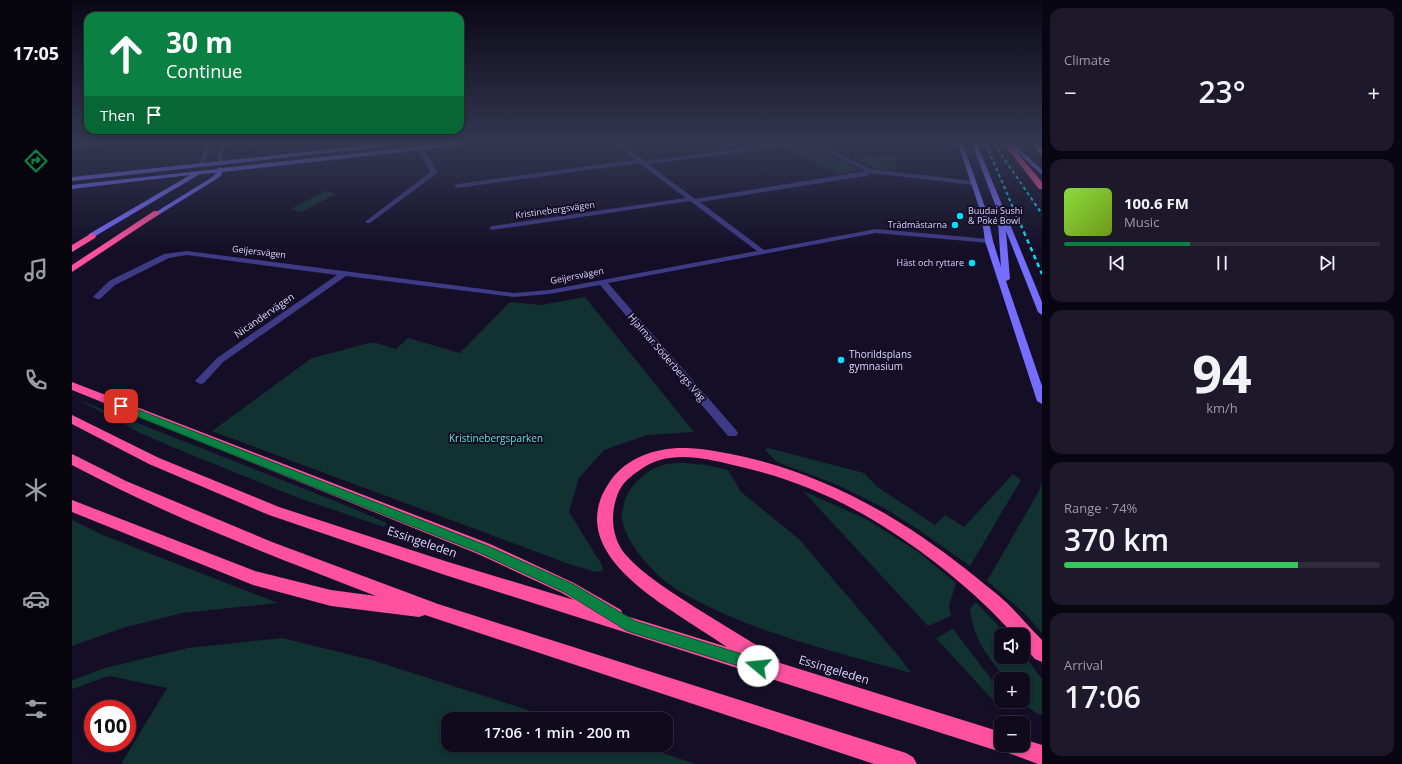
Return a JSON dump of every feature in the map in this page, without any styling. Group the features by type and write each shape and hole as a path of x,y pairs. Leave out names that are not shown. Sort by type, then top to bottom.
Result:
{"highway":[{"path":"72,269 157,214"},
{"path":"72,245 92,236"},
{"path":"72,249 92,236"},
{"path":"72,262 116,236"},
{"path":"72,386 484,549 568,588 631,626"},
{"name":"Essingeleden","path":"72,419 154,460 274,511 445,568 994,740"},
{"path":"784,674 657,591 627,566 612,548 605,526 606,506 611,491 618,479 644,461 671,453 700,454 726,458 778,472 819,486 863,507 902,531 941,559 999,607 1042,654"},
{"path":"72,459 121,485 266,547 438,612 906,764"},
{"path":"72,506 253,578 331,598 438,612"},
{"path":"1030,751 1042,755"}],"main road":[{"path":"72,187 143,180"},
{"path":"92,236 188,180"},
{"path":"116,236 157,214 212,180"},
{"path":"972,180 984,213 989,241 1042,401"},
{"path":"988,180 1042,312"},
{"path":"998,205 1004,244 1006,289"}],"street":[{"path":"368,222 425,180"},
{"path":"457,186 506,180"},
{"path":"666,180 763,252"},
{"name":"Kristinebergsvägen","path":"492,228 827,180"},
{"path":"944,180 973,183"},
{"name":"Geijersvägen","path":"97,297 112,283 167,256 187,252 514,295 549,292 876,231 989,241"},
{"name":"Nicandervägen","path":"200,381 220,360 345,273"},
{"name":"Hjalmar Söderbergs Väg","path":"602,282 732,432"}],"green space":[{"path":"326,191 336,194 302,212 291,209"},
{"name":"Kristinebergsparken","path":"585,297 694,432 647,435 604,450 579,478 569,512 602,565 603,571 596,572 566,563 212,431 312,358 373,342 396,349 408,338 460,353 510,302 541,305"},
{"path":"79,400 387,523 384,527 296,497 140,433"},
{"path":"768,448 864,473 879,488 935,525 945,515 964,527 1013,474 1021,480 970,566 919,530 884,508 838,485 777,462 765,450"},
{"path":"684,463 706,465 728,470 741,492 799,539 901,659 911,673 820,648 753,626 694,599 676,589 660,577 636,551 627,535 622,517 623,510 626,497 634,485 645,474 659,466 666,464"},
{"path":"1042,482 1042,633 1024,613 987,581 1039,491"},
{"path":"803,491 866,519 917,551 956,583 949,605 951,616 928,626"},
{"path":"72,520 105,536 278,603 182,613 126,627 72,646"},
{"path":"976,602 1000,628 994,628 994,664 1030,663 1042,679 1042,715 1029,708 1030,672 1000,672 993,663 987,655 978,638 974,629 970,608"},
{"path":"953,629 994,683 994,700 992,699 936,638"},
{"path":"282,638 372,660 534,712 441,712 441,752 659,752 696,764 121,764 128,752 136,752 136,739 167,688 109,676 72,689 72,680 105,668 188,648"}],"railway":[{"path":"1001,180 1017,217"},
{"path":"1018,180 1042,214"},
{"path":"1017,216 1042,274"}],"place":[{"name":"Buudai Sushi & Poké Bowl","path":"960,216"},
{"name":"Trädmästarna","path":"955,225"},
{"name":"Häst och ryttare","path":"972,263"},
{"name":"Thorildsplans gymnasium","path":"841,360"}],"route":[{"path":"121,406 484,549 568,588 631,626 758,666"}]}
